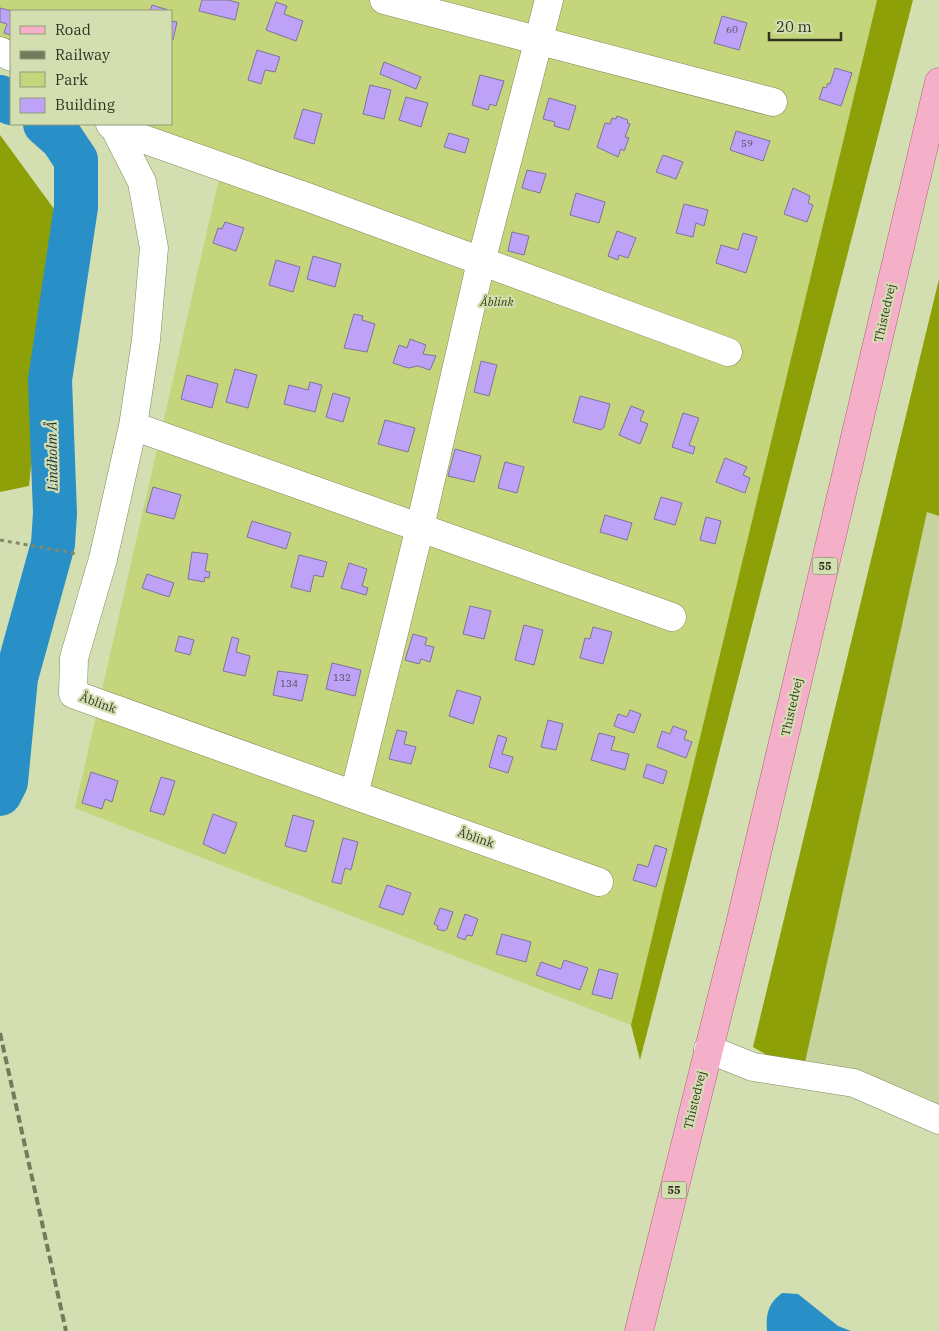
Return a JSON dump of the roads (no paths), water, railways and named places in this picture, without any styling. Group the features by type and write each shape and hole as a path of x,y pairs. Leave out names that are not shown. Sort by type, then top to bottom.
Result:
{"main road":[{"name":"Thistedvej","path":"639,1331 708,1049 742,920 939,82"}],"street":[{"path":"384,0 773,102"},
{"path":"354,795 420,527 481,262 549,0"},
{"name":"Åblink","path":"112,126 728,352"},
{"name":"Åblink","path":"112,126 142,182 154,248 146,340 133,426 103,559 74,658 73,694 599,882"},
{"path":"133,426 672,617"},
{"path":"708,1049 752,1067 854,1083 939,1120"}],"water":[{"path":"782,1293 798,1294 838,1326 851,1331 767,1331 769,1309"}],"waterway":[{"name":"Lindholm Å","path":"0,97 10,102"},
{"name":"Lindholm Å","path":"0,794 6,782 16,678 53,544 55,513 50,380 76,207 76,160 62,139 46,125"}],"railway":[{"path":"0,1033 66,1331"}]}
